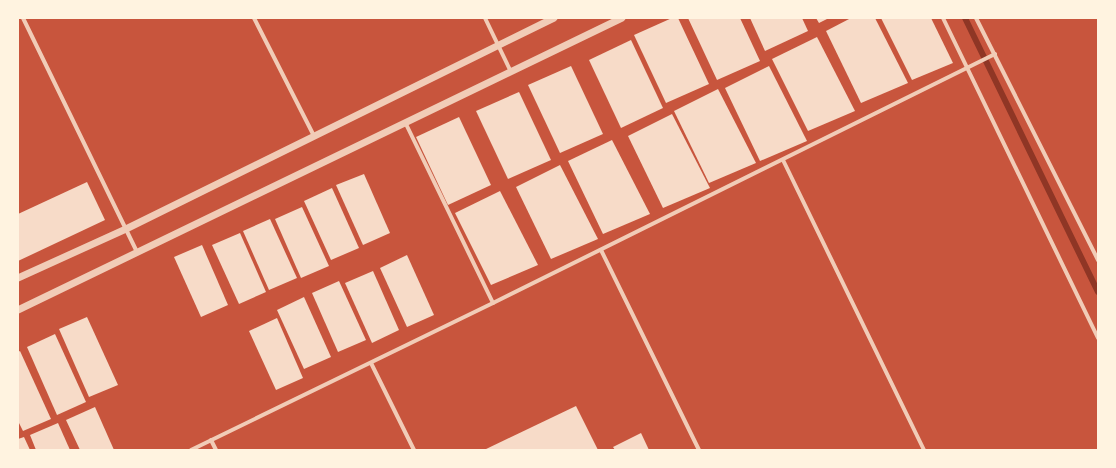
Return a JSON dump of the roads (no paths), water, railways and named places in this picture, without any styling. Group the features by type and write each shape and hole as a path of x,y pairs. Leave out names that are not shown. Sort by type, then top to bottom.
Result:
{"street":[{"path":"23,18 137,252"},
{"path":"254,18 314,136"},
{"path":"484,18 511,72"},
{"path":"18,278 126,229 554,18"},
{"path":"18,310 622,18"},
{"path":"942,18 968,68 1098,338"},
{"path":"976,18 1098,260"},
{"path":"191,450 494,304 995,54"},
{"path":"405,122 494,304"},
{"path":"783,160 924,450"},
{"path":"601,250 699,450"},
{"path":"371,363 414,450"},
{"path":"211,440 216,450"}],"waterway":[{"path":"965,18 1098,292"}]}
